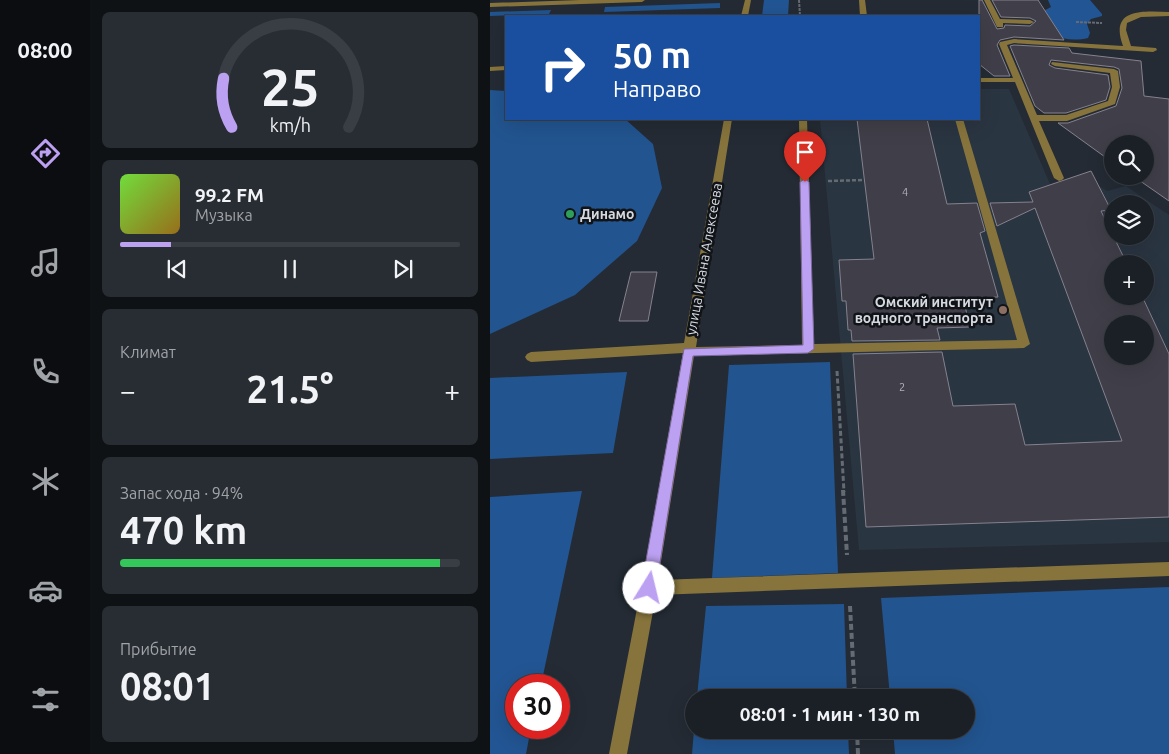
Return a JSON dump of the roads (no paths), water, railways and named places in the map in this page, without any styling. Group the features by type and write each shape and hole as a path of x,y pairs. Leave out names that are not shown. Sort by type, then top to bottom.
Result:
{"street":[{"path":"490,5 642,0"},
{"path":"745,15 748,0"},
{"path":"862,0 864,15"},
{"path":"987,0 999,23 1030,22"},
{"path":"1128,48 1122,29 1123,23 1128,18 1144,14 1169,14"},
{"path":"1059,178 1003,44 1007,42 1153,50"},
{"path":"1034,118 1067,118 1112,102 1116,87 1114,71 1055,64"},
{"path":"490,69 505,68"},
{"path":"980,80 1017,80"},
{"name":"улица Ивана Алексеева","path":"618,754 649,588 728,120"},
{"path":"803,120 808,349"},
{"path":"531,357 689,349 808,349 1024,344 959,120"},
{"path":"649,588 1169,569"}],"place":[{"name":"Динамо","path":"570,214"},
{"name":"Омский институт водного транспорта","path":"1003,310"}]}
